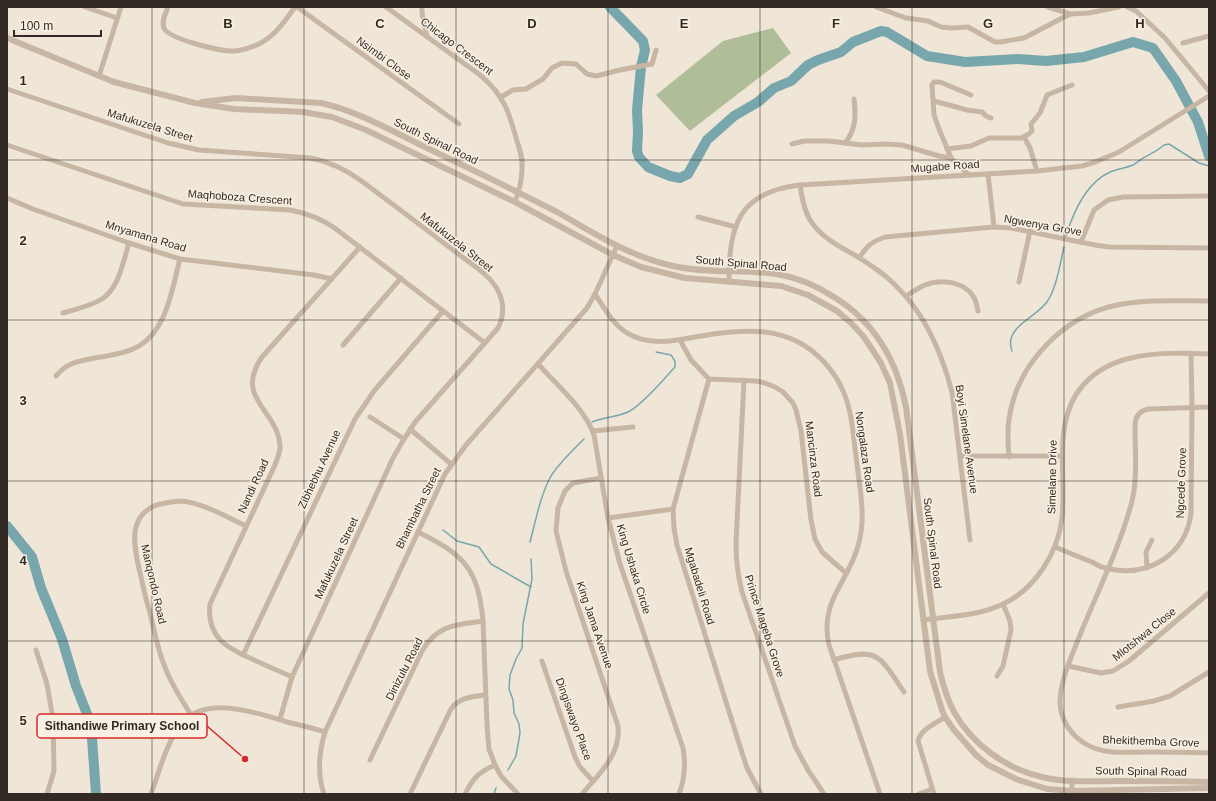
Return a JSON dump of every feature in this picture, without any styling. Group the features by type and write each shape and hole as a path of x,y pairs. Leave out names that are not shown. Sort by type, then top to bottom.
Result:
{"street":[{"path":"85,7 117,18"},
{"path":"99,76 121,7"},
{"path":"168,7 163,23 166,32 173,36 209,48 224,51 235,51 253,46 269,38 296,7"},
{"name":"Nsimbi Close","path":"296,7 459,124"},
{"name":"Chicago Crescent","path":"386,7 480,75 493,86 501,97 511,119 522,163 522,173 515,202"},
{"path":"422,7 427,36"},
{"path":"876,7 906,18 928,21 941,26 951,28 968,27 990,40 1000,42 1024,38 1070,14 1118,7"},
{"path":"1048,7 1070,14"},
{"path":"1127,7 1136,11 1165,38 1209,92"},
{"path":"1183,43 1209,36"},
{"name":"South Spinal Road","path":"7,38 127,86 195,103 234,109 303,112 332,117 366,130 515,202 629,263 656,272 685,278 781,286 808,295 837,311 851,323 876,352 890,383 896,411 930,671 934,689 945,717 965,743 988,765 1016,780 1047,789 1072,792 1209,788"},
{"path":"501,97 513,90 526,89 543,79 552,68 562,63 576,64 585,73 592,76 600,76 620,70 651,65 653,63 656,50"},
{"path":"969,175 951,158 934,118 932,85 936,82 971,95"},
{"path":"947,149 971,146 989,138 1017,139 1024,137 1031,132 1031,124 1040,112 1046,95 1072,85"},
{"name":"Mafukuzela Street","path":"7,89 168,143 188,148 311,158 331,163 360,180 482,272 493,282 502,301 503,315 498,328 410,429 390,465 292,677 280,719"},
{"name":"Mugabe Road","path":"729,282 732,244 736,227 745,209 759,197 775,189 800,185 1037,171 1082,166 1127,148 1209,96"},
{"name":"South Spinal Road","path":"195,103 236,98 314,102 333,106 364,117 518,192 617,246 643,258 673,266 709,271 778,274 792,277 818,288 838,299 856,313 877,336 894,366 902,386 942,684 954,712 965,728 985,749 1012,767 1042,778 1072,780 1209,782"},
{"path":"845,143 852,134 855,120 854,99"},
{"path":"934,101 967,110 982,112 991,118"},
{"path":"1024,137 1030,148 1037,171"},
{"path":"792,144 808,141 835,141 862,145 902,145 951,158"},
{"name":"Maqhoboza Crescent","path":"7,145 183,204 282,209 301,212 326,222 485,343"},
{"path":"988,174 994,227"},
{"name":"Boyi Simelane Avenue","path":"800,185 804,205 814,226 826,238 859,258 890,280 906,296 929,332 946,372 954,407 970,540"},
{"path":"1081,242 1094,210 1108,200 1123,197 1209,196"},
{"name":"Mnyamana Road","path":"7,198 33,209 129,243 180,258 332,279"},
{"path":"698,217 736,227"},
{"name":"Ngwenya Grove","path":"859,258 874,241 885,237 994,227 1030,231 1095,245 1119,248 1209,248"},
{"path":"1019,282 1030,231"},
{"path":"63,313 93,303 102,299 109,293 118,278 129,243"},
{"name":"Bhambatha Street","path":"324,794 319,769 321,746 325,732 445,474 466,445 582,313 595,294 617,246"},
{"name":"Nandi Road","path":"292,677 228,648 216,636 211,624 211,600 275,465 280,448 276,431 258,402 253,389 252,376 262,357 360,247"},
{"path":"56,376 63,368 73,362 130,350 143,344 154,333 162,318 168,303 180,258"},
{"path":"343,345 401,278"},
{"path":"906,296 925,285 933,283 955,283 966,288 974,296 978,311"},
{"name":"Nongalaza Road","path":"595,294 621,329 633,336 658,341 680,340 727,332 752,330 787,337 810,349 831,370 843,390 849,409 861,503 862,524 860,540 856,553 832,601 827,616 828,637 834,660 880,794"},
{"path":"1009,457 1009,420 1021,381 1034,358 1059,334 1085,317 1102,309 1118,305 1140,302 1209,301"},
{"name":"Zibhebhu Avenue","path":"243,655 355,419 374,391 443,311"},
{"path":"680,340 691,360 709,379"},
{"name":"Simelane Drive","path":"923,620 977,612 1003,604 1023,591 1032,583 1043,568 1055,547 1062,518 1062,438 1068,411 1080,389 1090,377 1112,364 1130,358 1159,354 1209,354"},
{"name":"Ngcede Grove","path":"1055,547 1107,569 1133,571 1146,568 1159,562 1172,553 1180,544 1190,524 1192,407 1190,354"},
{"name":"King Ushaka Circle","path":"538,364 578,408 593,431 608,518 620,564 683,748 685,767 679,794"},
{"name":"Mancinza Road","path":"709,379 744,380 765,383 775,387 787,396 793,403 801,431 811,520 815,539 822,552 846,573"},
{"name":"Mgabadeli Road","path":"709,379 673,509 674,528 677,545 747,768 761,794"},
{"name":"Prince Mageba Grove","path":"744,380 736,544 739,581 795,746 808,770 824,794"},
{"path":"1068,666 1124,527 1133,497 1135,471 1134,426 1136,417 1143,410 1149,409 1209,407"},
{"path":"370,417 404,439"},
{"path":"593,431 633,427"},
{"path":"410,429 451,464"},
{"path":"960,456 1062,456"},
{"name":"King Jama Avenue","path":"582,794 607,764 614,752 618,737 618,726 566,571 557,538 556,523 558,508 562,496 569,486 580,481 601,478"},
{"name":"Manqondo Road","path":"191,715 165,667 136,555 134,538 135,531 140,518 149,509 174,502 188,502 246,526"},
{"path":"608,518 673,509"},
{"path":"418,532 450,550 463,561 477,586 483,621 485,695 489,749 495,765 515,793"},
{"path":"1146,568 1146,552 1152,540"},
{"name":"Mlotshwa Close","path":"1068,666 1101,673 1113,671 1129,661 1209,593"},
{"path":"997,676 1003,666 1011,636 1011,625 1003,604"},
{"name":"Dinizulu Road","path":"370,760 422,651 430,639 442,629 450,626 483,621"},
{"path":"36,650 45,675 53,719 54,771 47,794"},
{"path":"834,660 859,654 867,654 875,657 885,665 904,692"},
{"name":"Dingiswayo Place","path":"542,661 577,762 593,781"},
{"name":"Bhekithemba Grove","path":"1068,666 1062,689 1060,703 1061,711 1072,733 1086,745 1095,749 1116,752 1209,753"},
{"path":"1118,707 1154,701 1170,696 1209,672"},
{"path":"410,794 454,704 467,698 485,695"},
{"path":"151,794 175,735 182,724 191,715 209,709 226,707 234,708 325,732"},
{"path":"919,794 933,792 918,741 919,737 926,730 945,717"},
{"path":"465,794 476,775 495,765"},
{"path":"1072,780 1072,792"}],"green space":[{"path":"773,28 791,53 690,131 656,95 723,41"}],"waterway":[{"path":"610,7 643,41 645,50 641,67 637,110 637,151 639,157 648,167 670,176 680,178 688,174 707,140 734,116 758,102 774,88 791,81 808,65 841,52 853,42 881,31 887,32 927,56 965,62 1018,59 1046,61 1084,57 1133,42 1153,48 1176,81 1198,122 1209,156"},
{"path":"1066,236 1072,218 1087,191 1094,183 1110,172 1134,164 1164,145 1169,144 1199,163 1209,166"},
{"path":"1012,351 1011,341 1013,333 1041,308 1050,297 1057,279 1064,247"},
{"path":"592,422 621,415 630,411 648,397 675,367 675,361 671,355 656,352"},
{"path":"530,542 541,500 551,476 562,461 584,439"},
{"path":"7,526 32,557 41,588 62,639 76,686 91,724 96,794"},
{"path":"443,530 457,541 479,547 491,564 531,587"},
{"path":"508,770 516,756 520,733 519,724 514,713 513,700 509,689 510,675 522,648 523,624 532,579 531,559"},
{"path":"494,794 496,788"}],"place":[{"name":"Sithandiwe Primary School","path":"245,759"}]}
